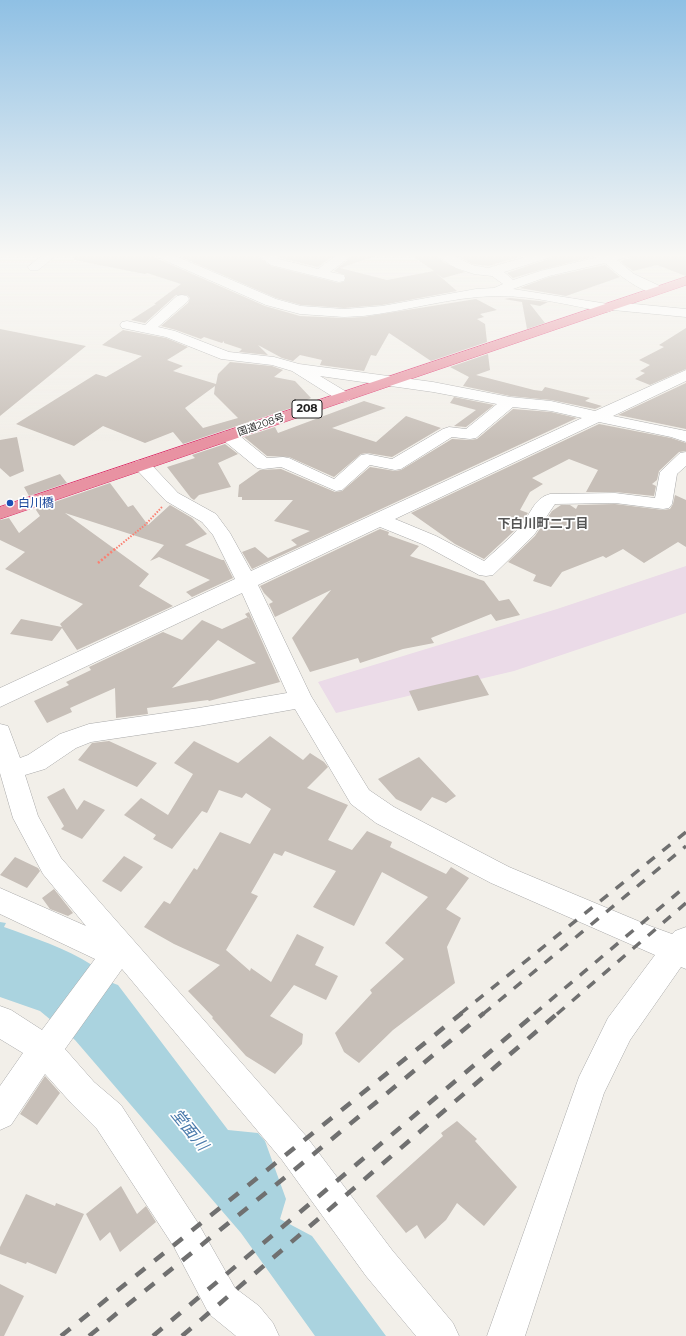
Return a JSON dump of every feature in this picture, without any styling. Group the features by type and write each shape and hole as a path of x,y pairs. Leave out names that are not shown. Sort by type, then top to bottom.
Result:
{"highway":[{"name":"国道208号","path":"0,513 582,316"}],"street":[{"path":"148,329 162,316"},
{"path":"127,325 170,334 226,356 274,361 297,368 392,380 510,402 551,406 646,428 675,432 686,437"},
{"path":"297,368 344,397"},
{"path":"0,698 686,375"},
{"path":"229,436 263,464 283,462 336,486 368,459 394,465 449,432 470,434 510,402"},
{"path":"378,519 429,540 486,570 527,531 545,503 550,499 615,498 663,504 669,472 686,457"},
{"path":"142,465 172,497 209,518 221,533 247,582 301,699 360,797 386,816 500,874 645,938 683,948 619,1029 590,1088 506,1336"},
{"path":"12,770 36,762 68,741 89,733 199,718 301,699"},
{"path":"0,733 26,818 52,866 118,951 294,1148 379,1263 440,1336"},
{"path":"0,901 118,951"},
{"path":"0,1114 118,951"},
{"path":"0,1021 50,1043 82,1093 109,1117 186,1234 222,1302 246,1319 260,1336"}],"path":[{"path":"98,563 145,525 172,497"}],"shaded area":[{"path":"686,566 686,613 514,671 336,713 318,682 557,609"}],"water":[{"name":"堂面川","path":"0,922 6,923 4,927 72,953 99,970 109,981 118,985 228,1130 258,1133 265,1141 286,1199 280,1219 312,1236 386,1336 315,1336 241,1233 75,1040 40,1011 0,997"}],"building":[{"path":"137,316 152,316 145,323 131,320"},
{"path":"172,316 308,316 344,318 367,316 483,316 477,319 485,324 487,342 431,361 389,333 376,356 371,355 364,371 320,365 322,360 300,355 293,361 282,358 258,345 268,355 239,352 242,349 224,343 224,341 222,343 204,337 201,339 161,326"},
{"path":"525,316 540,316 545,323 527,329"},
{"path":"686,328 686,369 650,385 635,379 645,373 640,371 650,365 639,360 664,347 659,345"},
{"path":"0,329 86,346 0,416"},
{"path":"123,330 166,338 188,347 167,360 183,366 173,371 216,384 218,374 230,362 272,366 283,370 274,377 295,381 311,398 291,408 183,444 173,432 145,443 103,426 74,446 16,424 96,374 106,377 142,356 102,345","holes":["215,386 214,394 238,418 203,428 185,408"]},
{"path":"488,354 490,370 476,375 534,390 542,391 545,387 590,398 585,401 602,406 595,409 551,400 510,396 463,386 469,377 450,367"},
{"path":"686,383 686,429 618,415"},
{"path":"454,397 494,405 466,427 454,426 476,410 450,403"},
{"path":"364,401 386,408 332,428 376,442 406,416 441,428 392,457 367,453 361,454 334,477 289,457 267,456 244,437 275,427 278,433"},
{"path":"513,409 551,412 577,418 252,569 242,552 255,547 268,558 297,545 291,540 310,531 274,521 293,500 242,500 242,497 238,497 239,485 260,470 281,469 335,492 342,491 370,467 395,471 401,470 452,439 477,439"},
{"path":"599,424 671,438 686,443 686,451 679,452 659,471 657,480 652,484 656,486 654,496 615,492 586,492 598,470 569,459 532,478 543,484 530,492 520,510 528,513 514,531 484,559 455,544 411,513"},
{"path":"17,437 24,471 10,477 0,468 0,440"},
{"path":"225,444 238,454 218,463 231,487 199,495 194,500 167,467 195,458 192,455"},
{"path":"60,474 67,483 29,496 24,487"},
{"path":"110,483 128,507 133,505 148,525 170,505 192,518 207,534 185,545 224,560 233,578 192,597 186,592 210,580 159,557 150,561 164,545 65,513 149,574 139,586 173,606 77,650 62,628 52,641 10,634 21,619 62,627 60,624 83,604 5,569 25,552 0,540 0,520 9,518 19,533 40,516 36,510 37,508"},
{"path":"675,495 686,500 686,547 678,542 644,563 623,549 606,558 603,556 562,572 551,587 533,581 536,575 508,562 535,536 552,511 561,505 570,505 576,509 578,505 615,504 663,510 670,509"},
{"path":"380,529 389,532 388,535 419,546 410,556 484,581 499,601 509,599 520,615 496,621 491,614 431,638 434,643 403,649 360,663 358,658 310,672 292,638 331,590 275,617 269,604 273,602 264,593 260,586"},
{"path":"249,612 280,682 209,701 147,708 148,714 116,718 115,688 70,708 72,712 47,723 34,701 69,685 66,682 91,670 89,667 163,632 182,640 202,620 222,629 248,617 245,614","holes":["218,640 256,663 172,688"]},
{"path":"478,675 489,695 418,711 409,691"},
{"path":"270,736 303,760 310,753 324,762 328,767 307,788 348,805 328,840 352,850 367,831 392,842 390,847 446,874 451,867 469,878 446,909 461,918 447,947 455,983 393,1030 359,1063 344,1052 335,1033 372,993 370,990 404,959 385,943 428,897 382,872 354,926 313,907 336,871 285,851 282,856 274,853 251,893 258,896 226,950 250,971 251,968 271,982 297,934 324,947 315,965 338,976 326,1000 294,985 270,1016 303,1034 302,1044 275,1074 246,1056 212,1018 213,1017 188,991 220,965 174,944 144,927 164,901 170,904 194,868 197,870 220,832 250,844 271,809 246,793 242,798 219,790 207,813 202,811 172,849 153,839 156,835 124,815 141,798 168,815 193,774 174,763 194,741 238,763"},
{"path":"109,741 157,763 137,787 78,760 92,743"},
{"path":"419,757 456,796 446,803 432,797 421,811 396,799 378,779"},
{"path":"64,788 77,810 84,800 105,810 82,839 61,829 64,826 47,797"},
{"path":"124,856 143,867 121,892 102,881"},
{"path":"15,857 38,868 40,871 27,888 0,875"},
{"path":"54,889 73,913 68,916 50,909 42,898"},
{"path":"45,1076 60,1093 37,1125 20,1114"},
{"path":"457,1121 477,1139 475,1141 517,1187 484,1226 457,1203 446,1220 425,1239 417,1225 406,1233 376,1196 443,1136 441,1133"},
{"path":"121,1186 137,1214 146,1206 156,1222 120,1252 110,1232 100,1241 86,1214"},
{"path":"26,1194 55,1206 56,1203 84,1214 56,1274 27,1262 26,1264 0,1254 0,1247"},
{"path":"0,1284 24,1296 4,1336 0,1336"}],"railway":[{"path":"460,1014 686,832"},
{"path":"483,1014 686,846"},
{"path":"534,1014 686,886"},
{"path":"557,1014 686,903"},
{"path":"61,1336 462,1013"},
{"path":"89,1336 304,1162 484,1013"},
{"path":"153,1336 536,1013"},
{"path":"182,1336 558,1013"}],"place":[{"name":"白川橋","path":"10,503"}],"district":[{"name":"下白川町二丁目","path":"543,524"}]}
